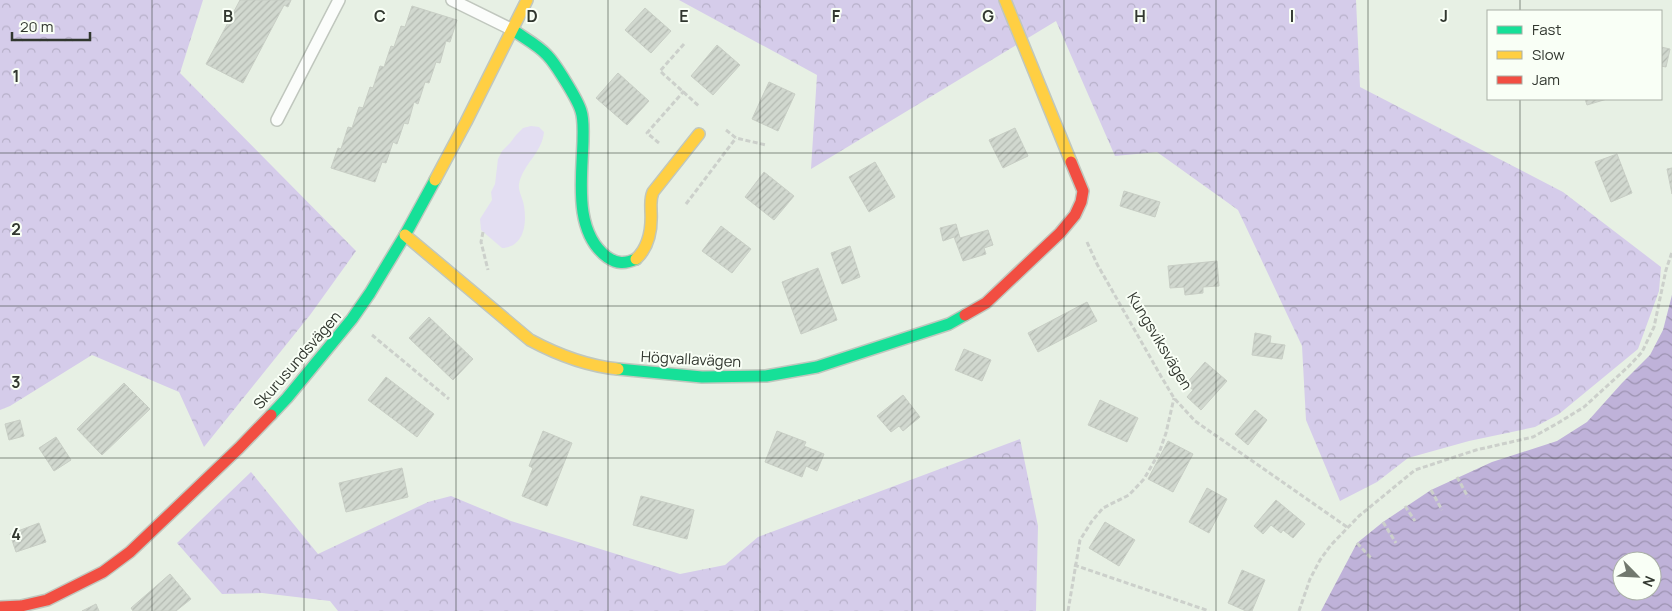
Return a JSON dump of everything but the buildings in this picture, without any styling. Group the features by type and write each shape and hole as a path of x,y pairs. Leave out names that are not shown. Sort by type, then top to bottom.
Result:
{"street":[{"name":"Skurusundsvägen","path":"0,607 21,606 47,600 103,572 130,552 287,398 352,319 370,293 405,235 466,122 528,0"},
{"name":"Högvallavägen","path":"405,235 530,340 551,351 575,360 607,368 702,378 766,376 817,367 949,324 986,302 1060,233 1075,215 1081,202 1083,191 1005,0"},
{"path":"513,30 547,54 581,111 583,126 582,204 592,239 604,255 618,262 626,263 633,261 640,255 647,245 651,232 651,196 699,134"}],"lane":[{"path":"277,120 339,0"},
{"path":"452,0 513,30"}],"path":[{"path":"684,44 660,71 705,112"},
{"path":"679,159 647,133 684,92"},
{"path":"724,128 736,138 766,145"},
{"path":"686,204 736,138"},
{"name":"Kungsviksvägen","path":"1075,215 1097,264 1174,398 1195,420 1347,527"},
{"path":"483,232 481,242 488,273"},
{"path":"1299,611 1310,579 1320,560 1347,527 1415,470 1476,450 1533,436 1584,407 1629,366 1642,352 1654,327 1666,270 1672,252"},
{"path":"352,319 449,399"},
{"path":"1068,611 1074,565 1080,540 1103,508 1129,495 1144,479 1166,433 1174,398"},
{"path":"1458,477 1468,497"},
{"path":"1431,490 1442,510"},
{"path":"1405,506 1415,521"},
{"path":"1382,522 1396,543"},
{"path":"1357,543 1371,558"},
{"path":"1074,565 1209,611"}],"shaded area":[{"path":"539,127 544,132 540,146 524,170 519,184 524,206 524,227 515,244 502,248 481,230 480,219 492,200 491,192 495,184 498,159 502,151 523,128"}],"green space":[{"path":"0,0 203,0 180,73 356,251 310,315 204,447 179,392 92,355 10,406 0,410"},
{"path":"679,0 1356,0 1360,87 1563,192 1661,267 1659,291 1638,349 1559,414 1535,427 1469,441 1408,458 1377,482 1340,501 1306,420 1302,346 1238,210 1157,152 1115,156 1056,21 811,169 817,75"},
{"path":"1020,439 1038,526 1036,611 338,611 330,601 262,593 222,594 177,543 251,472 318,554 428,502 451,496 511,521 680,574 725,565 758,537"}],"water":[{"path":"1672,295 1672,611 1321,611 1357,543 1383,522 1431,490 1492,462 1557,441 1587,422 1650,355 1663,330"}],"traffic: fast":[{"path":"513,30 543,51 551,59 581,111 583,118 582,203 584,219 589,233 596,246 614,261 628,262 636,259"},
{"path":"271,415 352,319 405,235 435,180"},
{"path":"618,369 702,377 766,376 817,367 949,324 965,315"}],"traffic: slow":[{"path":"435,180 527,0"},
{"path":"1005,0 1071,162"},
{"path":"636,259 644,249 649,237 653,192 699,134"},
{"path":"405,235 530,340 573,359 618,369"}],"traffic: jam":[{"path":"965,315 986,303 1060,233 1075,215 1081,202 1083,191 1071,162"},
{"path":"0,607 21,606 47,600 103,572 130,552 271,415"}]}
